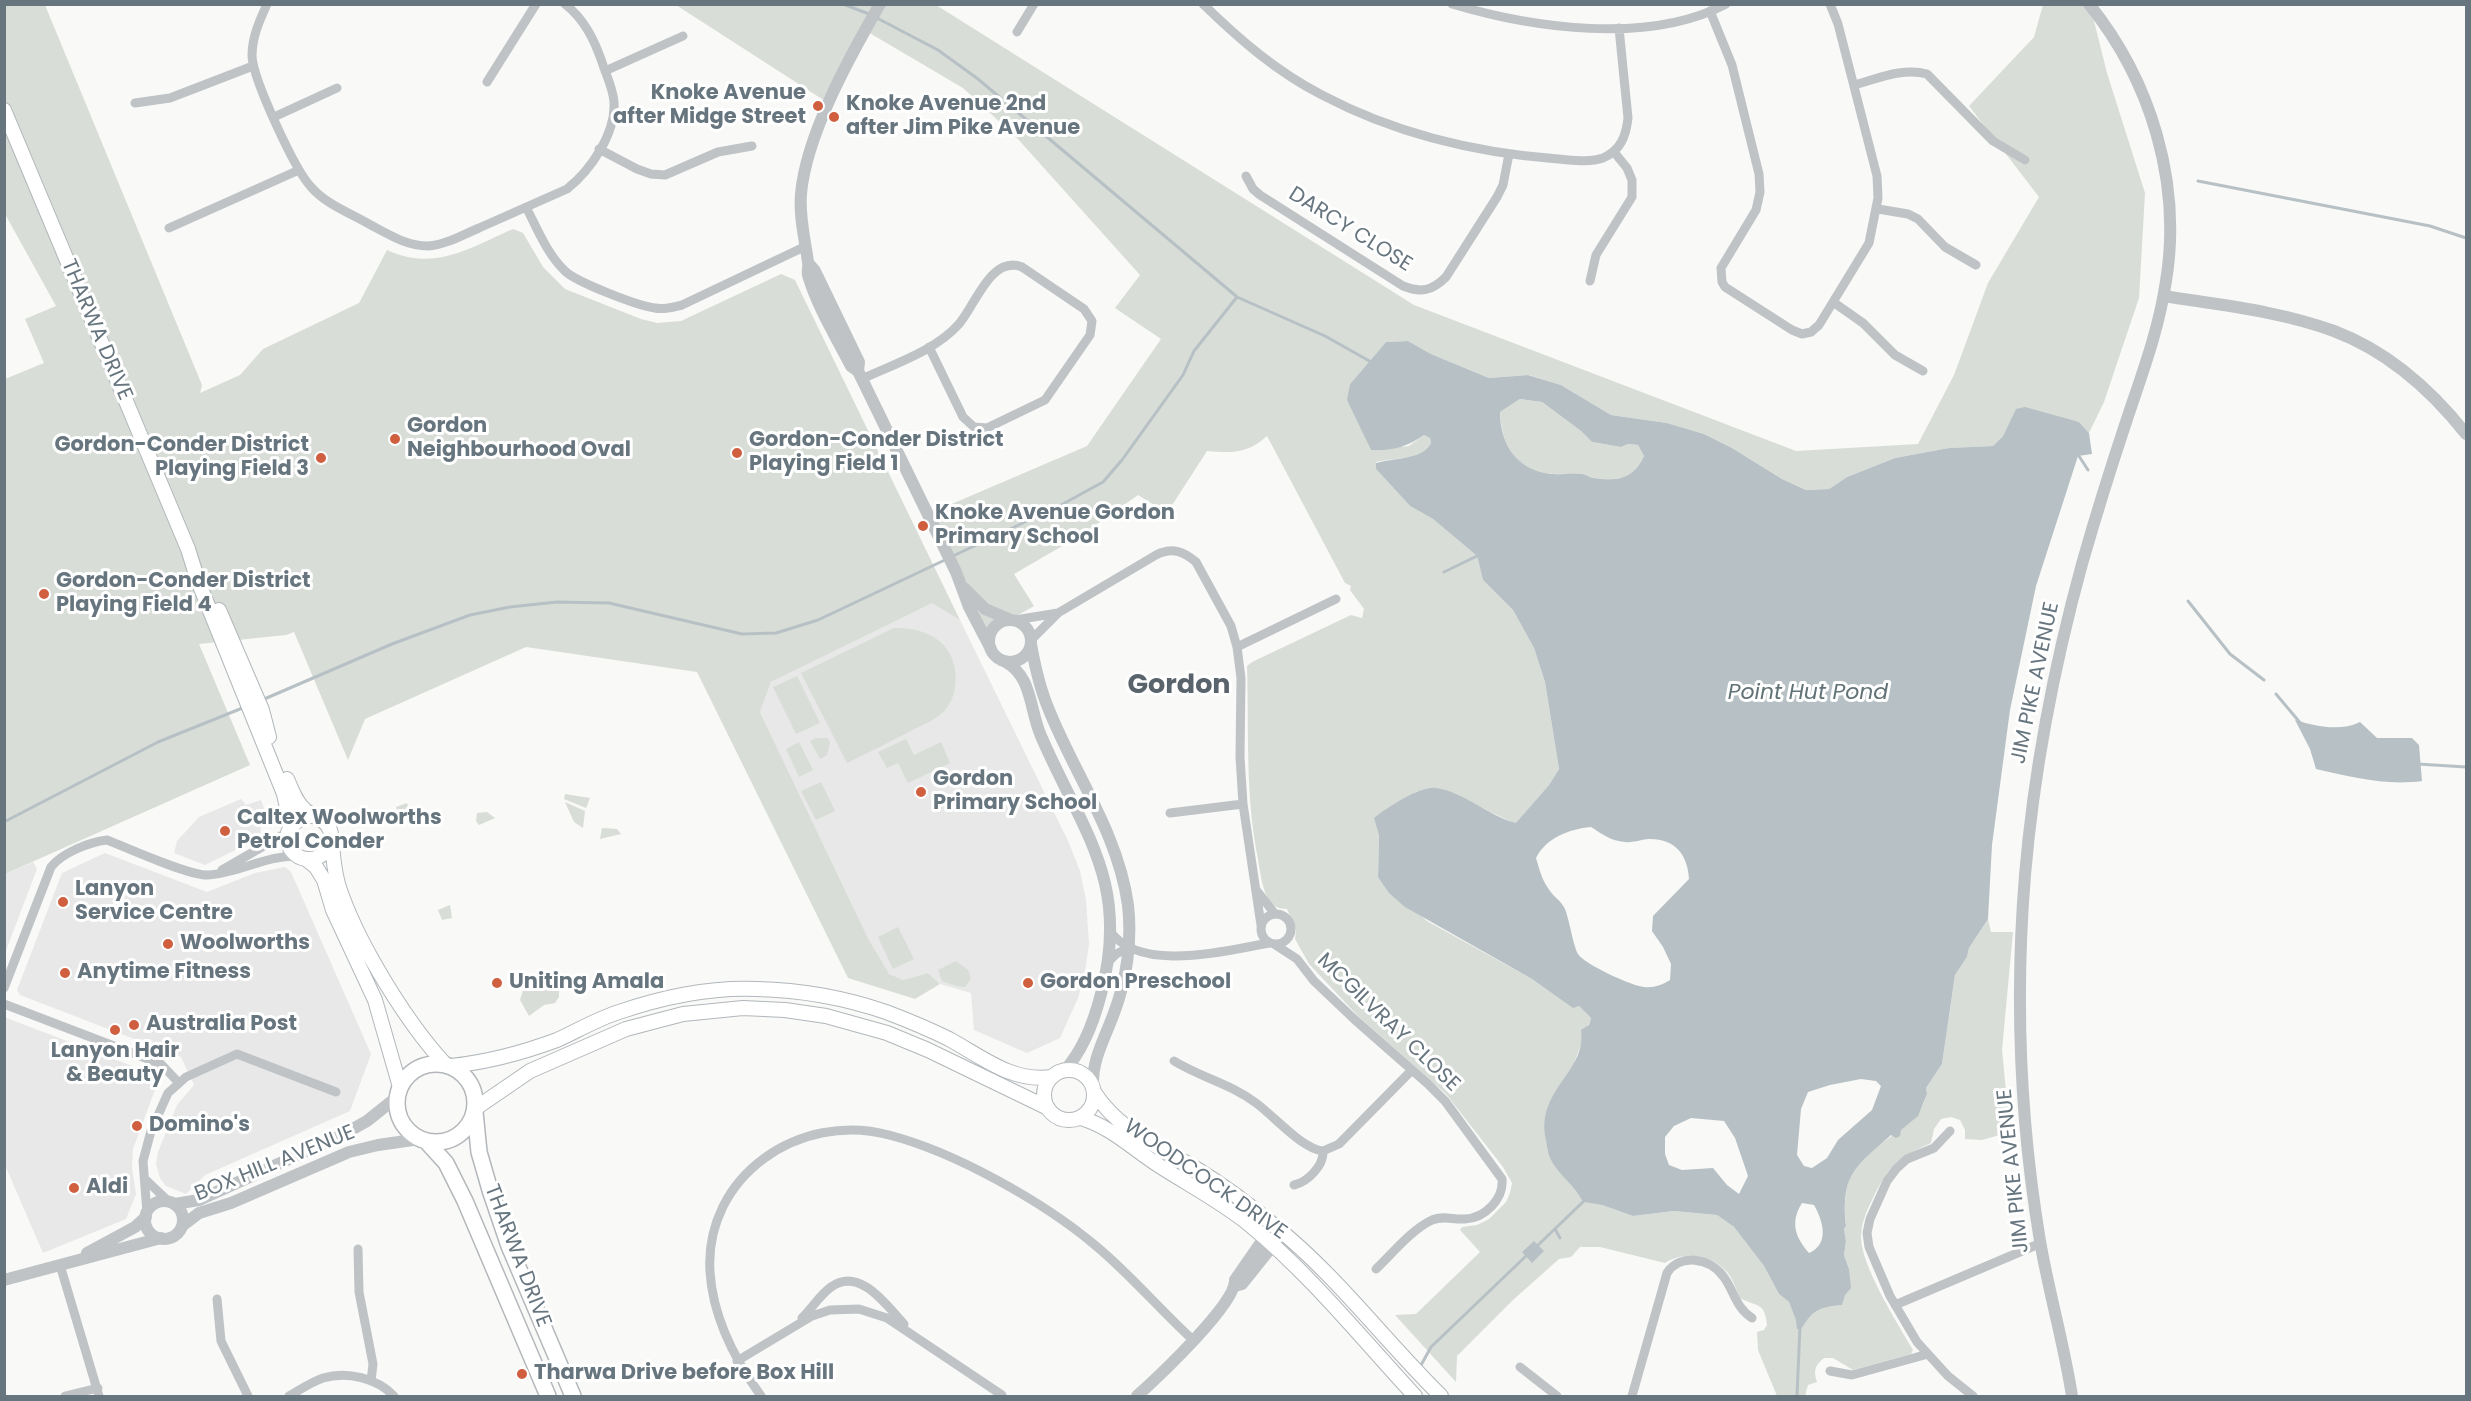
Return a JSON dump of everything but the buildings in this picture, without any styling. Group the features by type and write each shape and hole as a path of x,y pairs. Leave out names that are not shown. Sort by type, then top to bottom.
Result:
{"main road":[{"name":"THARWA DRIVE","path":"4,110 189,549 206,578 262,728 284,794 290,829"},
{"name":"THARWA DRIVE","path":"262,728 297,801 305,810 316,816"},
{"path":"316,816 327,824 341,895 361,936 409,1018 448,1065 463,1073 472,1084 475,1110 468,1127 457,1137 442,1142 423,1140 411,1133 402,1122 397,1108 398,1092 375,1000 333,909 324,880 316,867 289,846 290,829 302,817 316,816"},
{"path":"302,858 320,856 330,845 331,838"},
{"path":"398,1092 407,1076 431,1063 448,1065 523,1052 616,1013 655,1000 696,992 758,989 800,992 871,1008 927,1029 1023,1078 1038,1079 1078,1072 1084,1075 1094,1089 1092,1107 1081,1118 1074,1120 1059,1118 1048,1108 928,1050 866,1026 785,1010 743,1008 703,1011 664,1018 626,1029 530,1071 475,1110"},
{"path":"1048,1108 1044,1095 1045,1089 1058,1074"},
{"name":"WOODCOCK DRIVE","path":"1094,1089 1104,1107 1131,1132 1196,1169 1279,1229 1309,1255 1441,1396"},
{"name":"THARWA DRIVE","path":"475,1110 481,1160 509,1246 573,1396"},
{"name":"WOODCOCK DRIVE","path":"1081,1118 1110,1129 1143,1155 1214,1199 1269,1241 1415,1396"},
{"name":"THARWA DRIVE","path":"423,1140 439,1155 465,1201 548,1396"}],"street":[{"path":"267,4 253,42 253,66 258,82 299,171 312,189 330,202 396,238 411,244 427,246 450,241 567,189 579,179 599,149 609,131 614,101 605,71 586,26 565,4"},
{"path":"487,82 536,4"},
{"path":"880,4 863,33 814,138 806,164 801,206 804,247 809,264 859,362 860,375 963,587 969,607 991,649 999,658 1021,673 1026,683 1040,735 1095,849 1107,888 1110,932 1108,962 1097,1007 1080,1048 1058,1074"},
{"path":"1017,32 1034,4"},
{"path":"1203,4 1268,61 1339,104 1398,127 1442,140 1509,154 1588,161 1614,152 1622,143 1627,132 1628,118 1619,28"},
{"path":"1452,4 1508,20 1553,26 1619,28 1669,23 1726,4"},
{"path":"1710,11 1732,65 1760,174 1760,192 1756,210 1721,268 1722,282 1725,287 1754,306 1792,330 1802,333 1811,332 1819,325 1869,243 1878,209 1877,176 1838,24 1830,4"},
{"name":"JIM PIKE AVENUE","path":"2073,1396 2041,1243 2026,1118 2020,1014 2025,875 2039,756 2053,680 2081,567 2155,335 2163,296 2170,228 2167,183 2158,138 2146,103 2113,37 2089,4"},
{"path":"605,71 683,36"},
{"path":"135,103 170,98 253,66"},
{"path":"1854,85 1904,72 1915,71 1927,74 1994,141 2025,160"},
{"path":"274,117 337,88"},
{"path":"599,149 637,170 665,175 718,152 752,146"},
{"path":"1590,281 1596,255 1632,197 1632,180 1627,168 1614,152"},
{"name":"DARCY CLOSE","path":"1246,176 1253,189 1260,195 1403,286 1415,291 1427,291 1438,286 1446,277 1497,197 1503,185 1509,154"},
{"path":"169,228 299,171"},
{"path":"526,207 555,260 571,276 653,308 668,309 682,305 804,247"},
{"path":"1878,209 1908,214 1918,219 1945,247 1976,265"},
{"path":"860,375 947,336 959,323 994,272 1004,265 1015,264 1022,267 1084,309 1092,321 1090,335 1045,400 987,428 974,427 963,417 929,346"},
{"path":"2163,296 2290,318 2336,332 2398,366 2429,392 2466,434"},
{"path":"1833,302 1863,323 1895,355 1923,371"},
{"path":"1004,661 1018,660 1024,656 1031,642 1058,613 1166,550 1176,550 1186,554 1199,567 1231,626 1238,647 1241,678 1240,756 1243,804 1263,938 1272,944"},
{"path":"963,587 985,609 1024,626 1031,642 1039,685 1049,711 1108,833 1119,863 1128,906 1128,948 1124,981 1115,1012 1094,1065 1094,1089"},
{"path":"1238,647 1336,599"},
{"path":"991,649 989,642 993,629 1004,621 1058,613"},
{"path":"1170,813 1243,804"},
{"path":"218,873 290,829"},
{"path":"4,988 51,867 57,859 97,841 107,840 195,873 207,875 283,857 302,858"},
{"path":"1110,932 1128,948 1143,952 1197,956 1286,940 1290,933 1288,921 1275,914 1257,891"},
{"path":"1240,948 1261,928 1265,919 1275,914"},
{"name":"MCGILVRAY CLOSE","path":"1290,933 1297,959"},
{"name":"MCGILVRAY CLOSE","path":"1272,944 1297,959 1314,981 1445,1101 1498,1171 1503,1188 1500,1196 1479,1216 1465,1219 1443,1217 1423,1226 1376,1269"},
{"path":"1108,962 1116,954 1128,948"},
{"path":"4,1004 161,1064 178,1082"},
{"path":"162,1238 149,1231 143,1161 151,1131 168,1093 178,1082 209,1065 237,1054 336,1092"},
{"path":"1174,1061 1191,1072 1237,1089 1308,1146 1323,1151 1339,1144 1412,1070"},
{"name":"BOX HILL AVENUE","path":"172,1203 199,1200 342,1135 367,1121 398,1092"},
{"path":"761,1396 737,1361 714,1302 710,1274 714,1233 722,1211 741,1180 769,1154 790,1142 813,1134 838,1130 863,1130 909,1141 967,1166 1028,1198 1063,1220 1096,1246 1194,1341"},
{"path":"1950,1131 1934,1148 1907,1160 1887,1181 1870,1219 1869,1247 1895,1305 1917,1342 1948,1376 1973,1396"},
{"name":"BOX HILL AVENUE","path":"182,1226 199,1213 231,1203 350,1152 378,1145 423,1140"},
{"path":"1294,1185 1304,1180 1321,1164 1323,1151"},
{"path":"4,1280 174,1236 182,1226 183,1218 172,1203 146,1180"},
{"path":"63,1264 135,1227 156,1203 172,1203"},
{"path":"1137,1396 1194,1341 1235,1286 1242,1284 1279,1229"},
{"path":"1895,1305 2041,1243"},
{"path":"357,1249 359,1292 373,1364 371,1381"},
{"path":"1632,1396 1667,1273 1673,1264 1691,1260 1718,1271 1735,1300 1744,1312 1752,1317"},
{"path":"63,1264 98,1392 65,1396"},
{"path":"776,1338 803,1317 831,1287 840,1282 851,1281 862,1284 873,1291 907,1328 925,1342"},
{"path":"217,1299 221,1341 248,1396"},
{"path":"737,1361 812,1316 830,1310 858,1309 887,1318 1002,1395"},
{"path":"1830,1371 1852,1375 1928,1354"},
{"path":"1520,1367 1557,1396"},
{"path":"289,1396 323,1378 347,1376 371,1381 394,1396"}],"shaded area":[{"path":"4,5 45,5 202,385 200,393 240,375 263,349 359,303 387,250 421,259 436,258 466,250 513,229 523,233 543,267 565,289 657,323 681,321 781,274 795,280 960,620 932,603 771,682 760,712 868,938 889,974 903,980 928,973 940,984 915,999 848,978 697,672 526,647 365,719 348,760 294,632 286,635 199,644 250,765 5,874 5,379 44,363 25,319 56,306 5,214"},
{"path":"676,5 936,5 1414,305 1796,451 1918,444 1954,375 1988,283 2039,197 1969,106 2034,37 2043,5 2090,5 2107,73 2145,193 2139,298 2104,402 2089,433 2079,422 2016,410 2003,436 1993,446 1949,448 1895,458 1847,477 1829,489 1806,490 1782,479 1732,448 1704,434 1667,423 1611,415 1561,385 1529,375 1489,378 1431,354 1408,341 1386,342 1350,384 1363,432 1371,450 1409,446 1424,435 1430,438 1431,443 1421,453 1376,462 1376,469 1410,506 1433,519 1477,556 1483,580 1513,610 1534,648 1545,682 1559,769 1549,785 1516,824 1453,794 1434,788 1415,792 1379,835 1378,877 1427,921 1532,979 1573,1007 1579,1006 1591,1018 1574,1063 1564,1079 1563,1175 1577,1190 1584,1202 1602,1205 1633,1216 1674,1211 1717,1215 1734,1227 1764,1266 1779,1294 1789,1302 1801,1330 1817,1311 1842,1305 1849,1269 1844,1255 1845,1203 1852,1173 1864,1157 1910,1121 1925,1100 1926,1088 1942,1064 1955,975 1988,919 1991,932 2013,932 2002,1050 2010,1132 1982,1140 1965,1139 1965,1130 1960,1120 1951,1117 1941,1119 1934,1129 1931,1143 1902,1158 1890,1169 1879,1186 1863,1222 1861,1237 1867,1263 1881,1295 1913,1350 1911,1354 1853,1370 1833,1358 1824,1358 1816,1368 1817,1382 1808,1385 1805,1396 1777,1396 1758,1350 1757,1332 1764,1330 1767,1325 1764,1312 1759,1306 1740,1298 1731,1278 1721,1266 1697,1256 1680,1257 1665,1263 1600,1247 1580,1247 1571,1257 1559,1259 1513,1300 1457,1356 1456,1382 1395,1315 1416,1314 1480,1252 1460,1230 1462,1227 1477,1225 1489,1219 1506,1202 1512,1183 1503,1167 1446,1094 1358,1016 1309,964 1295,939 1296,930 1287,909 1272,904 1264,890 1251,811 1247,666 1351,615 1362,618 1364,609 1350,590 1351,586 1345,583 1267,436 1253,446 1239,451 1207,451 1167,513 1138,495 1083,534 1014,574 1034,606 983,635 926,515 1087,446 1161,339 1115,308 1140,275 1017,138 963,88 861,28 825,101"},
{"path":"1520,399 1542,402 1592,442 1621,447 1628,444 1638,445 1644,456 1630,474 1618,479 1593,478 1584,474 1550,474 1534,470 1517,459 1511,451 1501,423 1500,412"},
{"name":"Gordon Primary School","path":"932,602 960,620 1069,843 1080,871 1086,900 1089,944 1078,998 1060,1038 1027,1053 974,1030 971,993 940,984 928,973 903,980 889,975 868,938 760,712 771,682"},
{"path":"894,628 926,633 945,647 955,669 954,694 947,708 934,719 847,763 801,673"},
{"path":"797,676 820,723 796,734 773,687"},
{"path":"816,738 828,738 830,743 827,755 820,759 810,741"},
{"path":"906,739 914,755 941,742 950,763 908,783 898,763 887,768 878,752"},
{"path":"799,742 813,770 799,777 786,749"},
{"path":"821,782 835,811 816,820 801,791"},
{"path":"565,794 590,798 586,808 564,799"},
{"path":"241,799 246,805 261,800 266,814 259,818 260,838 205,865 174,853 177,841 199,817"},
{"path":"565,802 585,811 583,828 574,822"},
{"path":"407,803 411,818 401,819 396,807"},
{"path":"487,812 495,818 479,825 476,821 477,813"},
{"path":"602,828 617,829 621,834 600,839"},
{"path":"105,853 207,892 255,873 285,867 291,872 371,1054 350,1111 205,1175 186,1194 166,1186 160,1178 156,1164 158,1152 177,1105 194,1085 181,1057 20,995 17,990 62,873"},
{"path":"33,862 37,869 5,953 5,874"},
{"path":"450,905 452,918 442,920 438,910"},
{"path":"898,927 914,959 893,969 878,937"},
{"path":"956,961 968,970 971,979 965,987 942,981 938,970"},
{"path":"552,976 559,984 559,997 555,1003 544,1005 529,1016 520,1000 524,987"},
{"path":"4,1017 148,1072 156,1087 133,1149 132,1168 136,1194 126,1219 43,1253 5,1165"}],"water":[{"name":"Point Hut Pond","path":"1408,341 1431,354 1489,378 1528,375 1561,385 1611,415 1667,423 1704,434 1732,448 1782,479 1806,490 1829,489 1847,477 1895,458 1949,448 1993,446 2003,436 2016,409 2025,407 2079,422 2089,433 2092,454 2078,456 2036,586 2010,710 1992,845 1988,919 1955,975 1942,1064 1926,1088 1927,1094 1918,1116 1901,1130 1900,1136 1896,1138 1891,1135 1868,1155 1853,1173 1846,1194 1846,1226 1844,1229 1846,1241 1844,1255 1849,1269 1851,1288 1845,1295 1842,1305 1817,1311 1801,1330 1797,1329 1789,1302 1779,1294 1764,1266 1734,1227 1717,1215 1674,1211 1633,1216 1602,1205 1583,1202 1550,1158 1545,1123 1554,1094 1577,1058 1581,1045 1581,1030 1589,1025 1591,1018 1579,1006 1573,1008 1532,979 1405,907 1389,893 1378,877 1379,835 1374,818 1395,804 1421,790 1436,788 1457,794 1516,823 1549,785 1559,769 1545,682 1534,648 1513,610 1483,580 1477,556 1433,519 1410,506 1376,469 1376,463 1421,453 1431,443 1430,438 1424,435 1412,443 1399,447 1371,450 1347,400 1350,384 1386,342","holes":["1520,399 1542,402 1592,442 1621,447 1628,444 1638,445 1644,456 1630,474 1618,479 1592,478 1584,474 1550,474 1534,470 1517,459 1511,451 1503,433 1500,412","1591,827 1607,837 1620,841 1648,839 1666,841 1683,856 1689,879 1653,916 1652,931 1671,964 1670,980 1667,982 1651,987 1638,986 1598,969 1578,954 1565,909 1546,885 1536,858 1552,840 1567,832","1861,1079 1876,1081 1881,1086 1872,1110 1838,1140 1827,1158 1812,1168 1804,1166 1797,1155 1801,1109 1808,1092","1691,1118 1724,1121 1735,1138 1748,1176 1739,1194 1727,1185 1713,1168 1682,1170 1669,1165 1665,1154 1665,1137 1674,1126","1802,1203 1814,1205 1820,1218 1822,1238 1816,1249 1809,1253 1797,1235 1796,1217"]},
{"path":"2295,720 2319,726 2336,727 2360,722 2377,738 2412,738 2419,745 2422,781 2382,782 2316,769 2310,749"},
{"path":"1534,1241 1544,1251 1532,1263 1522,1252"}],"waterway":[{"path":"843,4 869,14"},
{"path":"875,17 938,50 978,79 1236,296"},
{"path":"2198,181 2430,226 2466,238"},
{"path":"953,556 1061,505 1103,482 1122,460 1183,375 1194,351 1237,297 1325,336 1373,363"},
{"path":"2077,453 2088,470"},
{"path":"1444,572 1477,556"},
{"path":"262,700 392,644 470,615 510,607 557,602 609,603 742,634 776,633 818,620 947,559"},
{"path":"2188,601 2230,654 2264,680"},
{"path":"2276,694 2302,725"},
{"path":"4,822 158,742 245,707"},
{"path":"2418,764 2466,767"},
{"path":"1536,1247 1585,1200"},
{"path":"1555,1229 1560,1238"},
{"path":"1420,1367 1431,1347 1526,1256"},
{"path":"1797,1396 1800,1326"}],"place":[{"name":"Knoke Avenue after Midge Street","path":"818,106"},
{"name":"Knoke Avenue 2nd after Jim Pike Avenue","path":"834,117"},
{"name":"Gordon Neighbourhood Oval","path":"395,439"},
{"name":"Gordon-Conder District Playing Field 1","path":"737,453"},
{"name":"Gordon-Conder District Playing Field 3","path":"321,458"},
{"name":"Knoke Avenue Gordon Primary School","path":"923,526"},
{"name":"Gordon-Conder District Playing Field 4","path":"44,594"},
{"name":"Gordon Primary School","path":"921,792"},
{"name":"Caltex Woolworths Petrol Conder","path":"225,831"},
{"name":"Lanyon Service Centre","path":"63,902"},
{"name":"Woolworths","path":"168,944"},
{"name":"Anytime Fitness","path":"65,973"},
{"name":"Uniting Amala","path":"497,983"},
{"name":"Gordon Preschool","path":"1028,983"},
{"name":"Australia Post","path":"134,1025"},
{"name":"Lanyon Hair & Beauty","path":"115,1030"},
{"name":"Domino's","path":"137,1126"},
{"name":"Aldi","path":"74,1188"},
{"name":"Tharwa Drive before Box Hill","path":"522,1374"}],"district":[{"name":"Gordon","path":"1179,686"}]}
